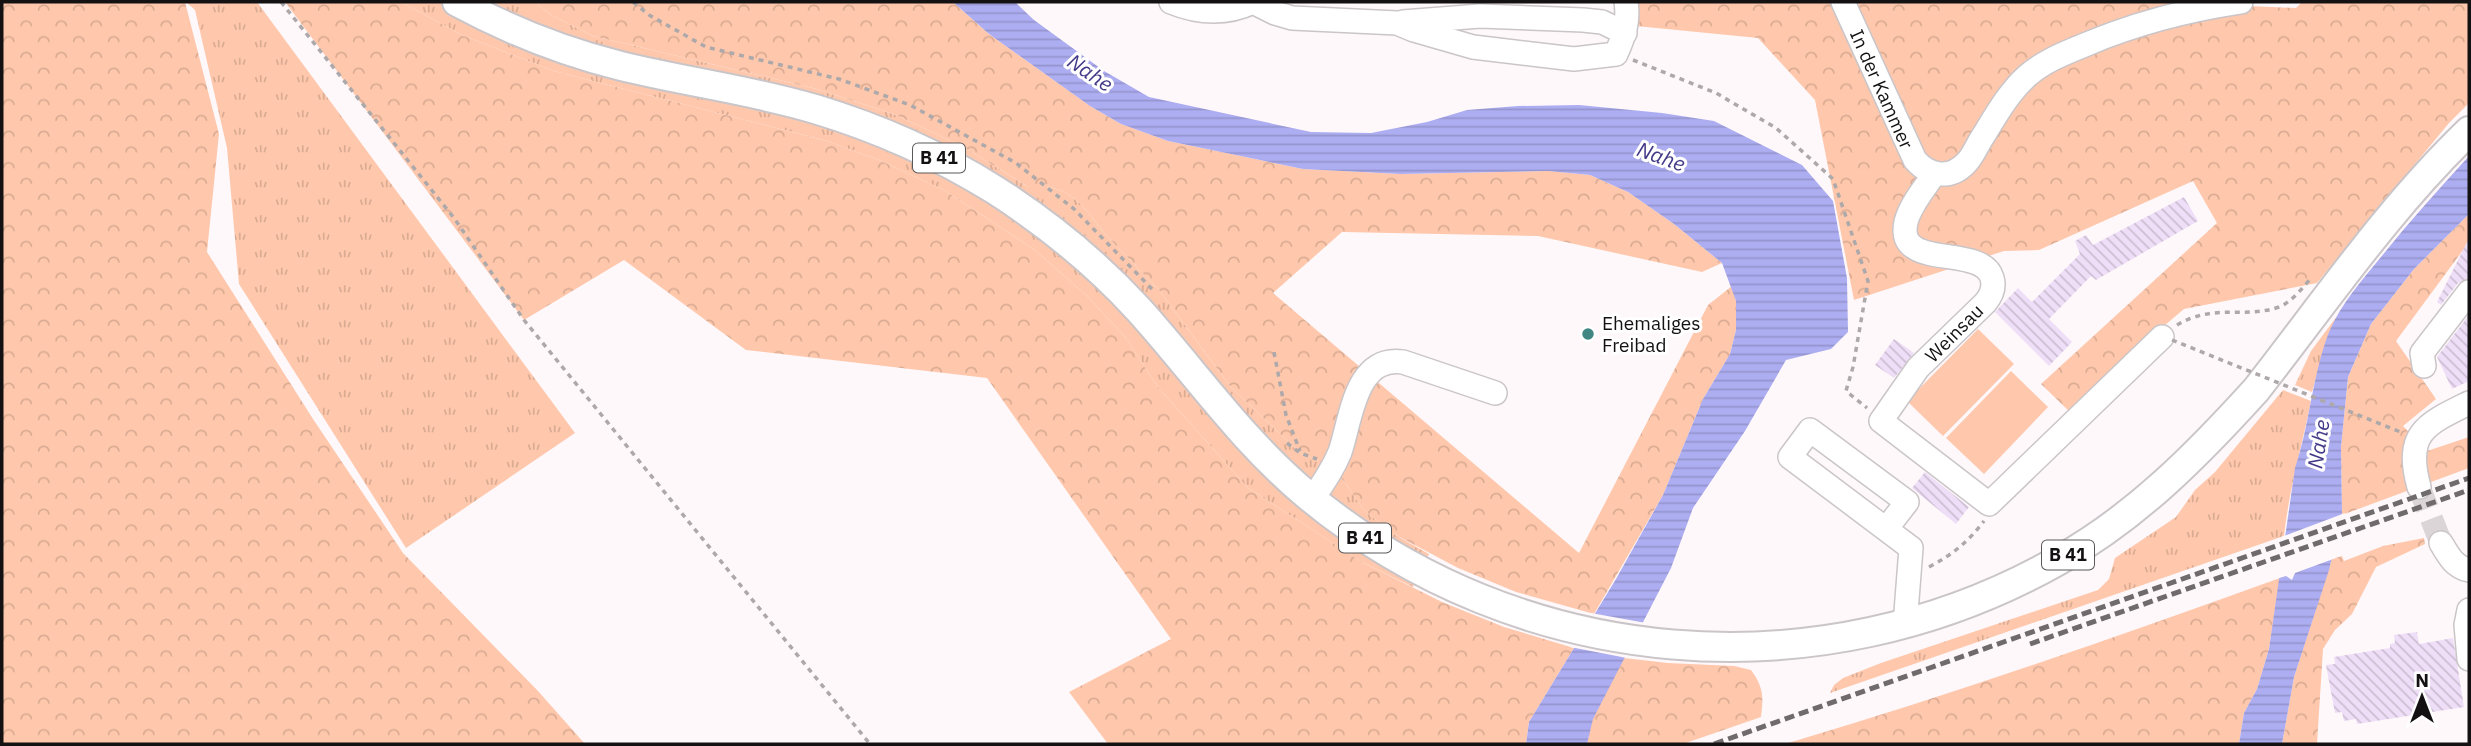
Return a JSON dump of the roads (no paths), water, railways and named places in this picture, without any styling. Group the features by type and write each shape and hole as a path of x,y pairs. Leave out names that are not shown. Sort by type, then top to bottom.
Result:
{"main road":[{"name":"B 41","path":"457,2 517,31 589,57 770,98 851,121 928,153 962,171 1027,212 1087,260 1142,314 1254,446 1283,475 1383,550 1510,610 1579,630 1656,643 1735,648 1771,647 1818,642 1905,625 1992,594 2049,566 2094,538 2160,488 2256,390 2392,214 2469,131"}],"street":[{"path":"1171,2 1187,8 1216,11 1241,8 1253,2 1292,18 1397,23 1480,16 1583,20 1602,22 1620,43"},
{"path":"1620,43 1628,16 1626,2"},
{"name":"In der Kammer","path":"1843,2 1915,160 1934,174"},
{"path":"1934,174 1953,172 1968,161 2006,100 2024,79 2042,64 2109,35 2156,20 2191,10 2241,2"},
{"path":"1397,23 1473,47 1574,60 1620,43"},
{"name":"Weinsau","path":"1934,174 1909,215 1906,228 1910,241 1925,253 1980,263 1992,277 1992,291 1985,303 1918,368 1881,421 1989,504 2167,339"},
{"path":"2424,366 2422,353 2469,292"},
{"path":"1312,499 1333,469 1360,385 1374,369 1393,361 1403,362 1495,393"},
{"path":"2420,486 2413,456 2416,441 2432,423 2469,403"},
{"path":"1886,529 1907,502 1810,430 1790,457 1911,548 1905,625"},
{"path":"2441,543 2450,559 2469,570"},
{"path":"2469,610 2466,625 2469,659"}],"water":[{"name":"Nahe","path":"953,2 1015,2 1034,20 1104,71 1149,97 1311,132 1371,133 1427,122 1467,110 1518,106 1579,105 1714,121 1802,165 1833,201 1847,278 1848,332 1831,349 1786,360 1745,431 1693,508 1671,568 1593,719 1587,744 1526,744 1529,722 1616,579 1663,495 1703,399 1730,354 1736,330 1736,301 1722,263 1674,224 1628,192 1590,175 1548,171 1400,174 1303,169 1168,141 1121,124 1090,106 989,34"},
{"name":"Nahe","path":"2469,156 2469,214 2414,269 2371,324 2348,377 2341,447 2342,515 2329,570 2294,677 2282,744 2239,744 2244,713 2257,689 2269,649 2295,468 2329,332 2339,312 2359,284"}],"tunnel":[{"path":"2419,487 2441,543"}],"railway":[{"path":"1714,744 2469,478"},
{"path":"2030,644 2469,490"}],"place":[{"name":"Ehemaliges Freibad","path":"1588,334"}]}
